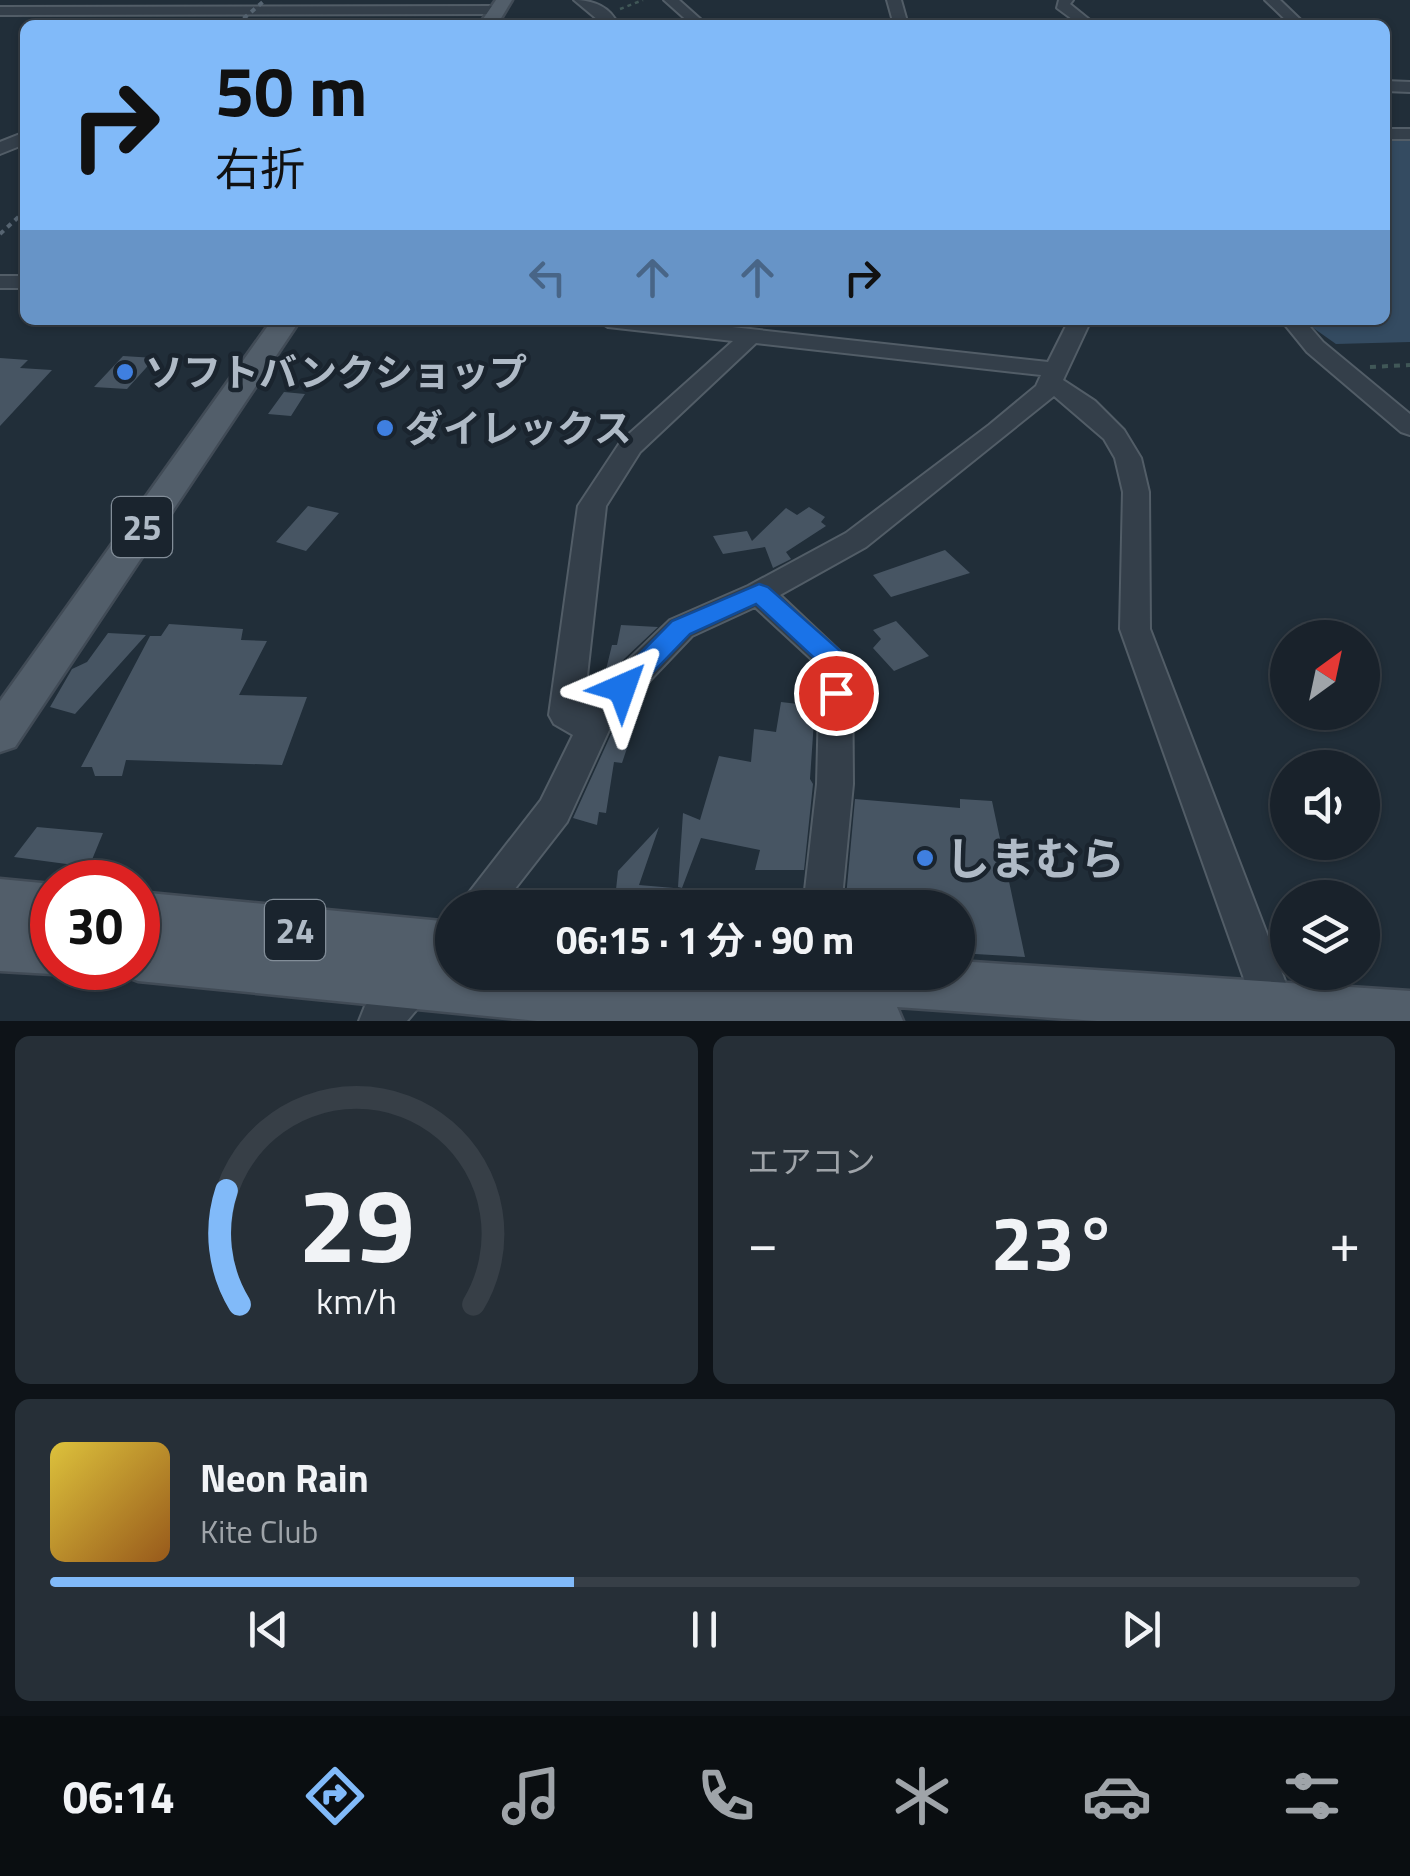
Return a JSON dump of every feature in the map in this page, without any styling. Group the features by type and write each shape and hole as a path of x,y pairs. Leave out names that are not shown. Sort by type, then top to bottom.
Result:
{"main road":[{"name":"25","path":"0,736 283,325"},
{"path":"0,901 30,904"},
{"name":"24","path":"160,916 435,933"},
{"path":"0,947 30,949"},
{"name":"24","path":"160,961 396,1003 813,997 1274,1007 1410,1017"},
{"name":"24","path":"813,997 876,1021"}],"street":[{"path":"208,20 233,0"},
{"path":"581,0 609,20"},
{"path":"672,0 694,20"},
{"path":"1066,0 1062,5 1082,20"},
{"path":"1272,0 1294,20"},
{"path":"0,10 497,12"},
{"path":"653,325 1054,377 1115,435 1128,458 1136,492 1134,629 1274,1007"},
{"path":"492,890 554,811 602,710 681,628 759,593 856,540 998,430 1054,377 1078,325"},
{"path":"1297,325 1410,426"},
{"path":"602,710 576,722 566,715 592,506 630,447 751,336"},
{"path":"759,593 836,663 834,784 824,890"},
{"path":"396,1003 435,959"}],"path":[{"path":"609,20 643,0"},
{"path":"1342,369 1410,365"}],"water":[{"path":"1410,138 1410,342 1336,344 1309,325 1390,325 1390,139"}],"building":[{"name":"ソフトバンクショップ","path":"123,356 155,358 127,389 94,387"},
{"path":"0,358 28,360 20,368 52,370 0,426"},
{"path":"284,392 305,394 291,416 268,414"},
{"path":"308,506 339,513 306,551 276,542"},
{"path":"809,507 825,517 821,522 826,526 786,552 791,559 773,568 765,547 723,554 713,536 747,531 752,541 786,508 797,515"},
{"path":"945,550 970,573 891,597 873,575"},
{"path":"896,621 929,656 894,671 873,648 881,639 873,630"},
{"path":"169,624 243,629 241,640 267,641 239,695 307,697 282,765 126,760 122,776 95,776 92,767 81,767 150,636 161,636"},
{"path":"621,625 658,627 604,678 612,645 617,645"},
{"path":"108,633 146,635 75,714 50,707 72,669 87,662"},
{"path":"647,689 622,763 614,762 606,813 599,812 597,825 573,818 618,719"},
{"path":"781,702 815,706 810,779 813,784 804,870 755,870 760,850 701,838 682,888 678,887 683,813 700,820 719,756 751,762 754,729 776,732"},
{"name":"しまむら","path":"855,799 960,808 960,799 992,801 1025,957 975,954 975,890 847,890"},
{"path":"37,827 103,833 92,860 14,857"},
{"path":"659,827 639,885 674,890 616,890 618,871"}],"railway":[{"path":"242,20 265,0"},
{"path":"0,234 20,216"}],"place":[{"name":"ソフトバンクショップ","path":"125,372"},
{"name":"ダイレックス","path":"385,428"},
{"name":"しまむら","path":"925,858"}],"route":[{"path":"622,688 681,628 759,593 836,663 836,693"}]}
